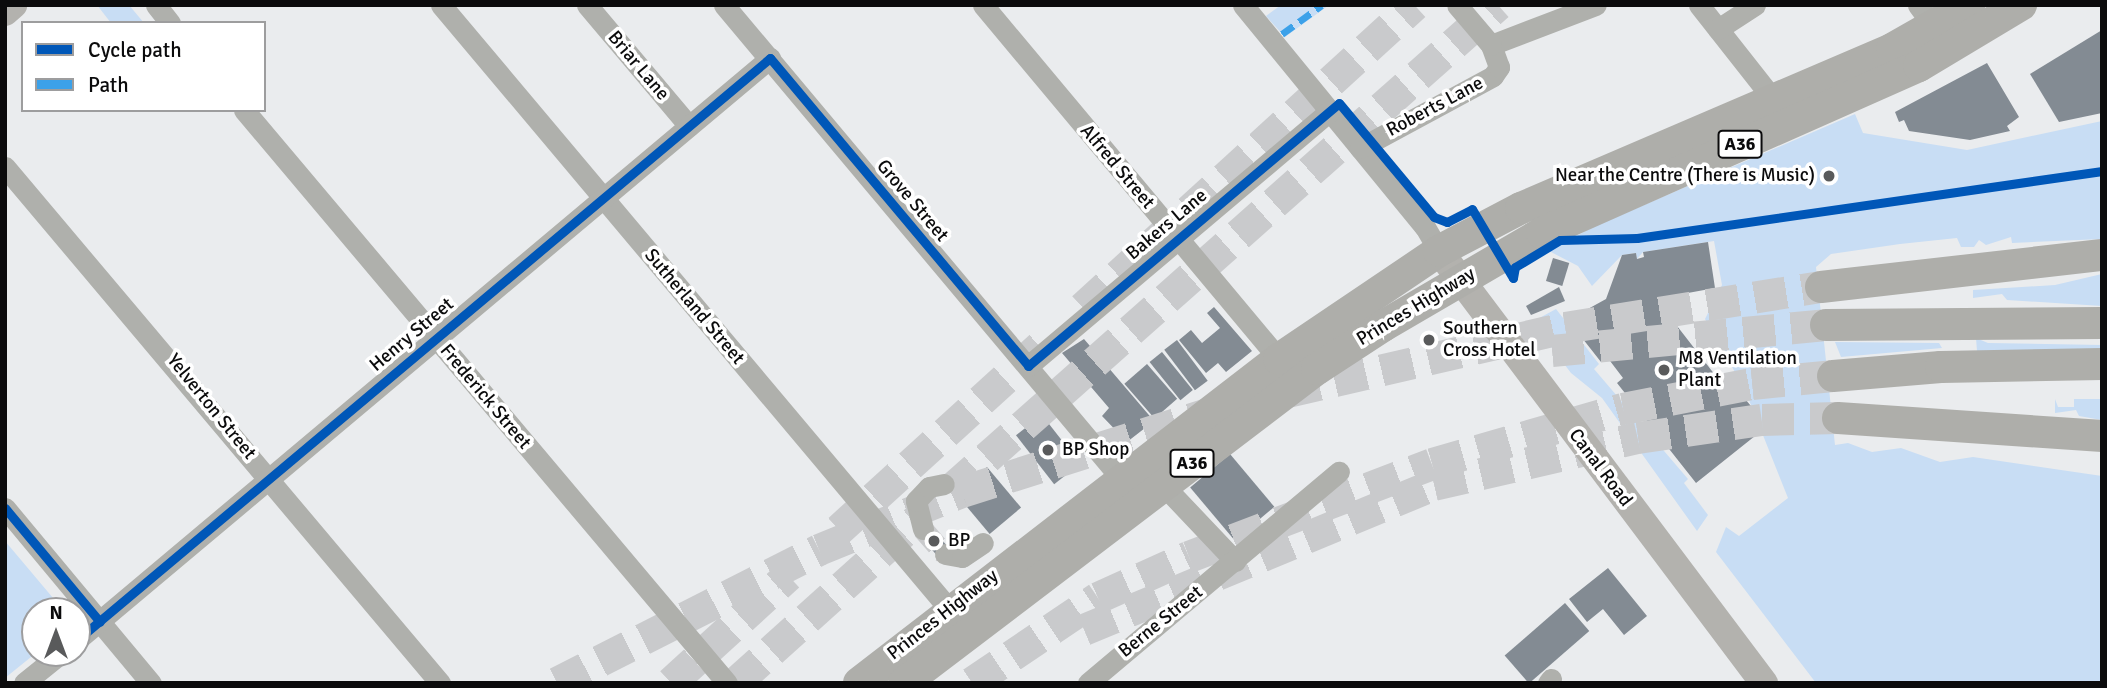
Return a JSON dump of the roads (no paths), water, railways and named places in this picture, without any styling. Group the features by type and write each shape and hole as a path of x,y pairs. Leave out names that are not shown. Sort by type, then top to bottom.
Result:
{"highway":[{"name":"Princes Highway","path":"904,683 1141,488 1279,359 1438,251 1482,225 1773,99 1926,16 1969,5"},
{"name":"Princes Highway","path":"859,683 949,609 1141,488 1317,369 1458,281 1542,233 1919,66 2021,5"},
{"path":"1821,287 2102,255"},
{"path":"1826,325 2102,323"},
{"path":"1833,376 1941,367 2102,364"},
{"path":"1838,418 2038,429 2102,438"}],"main road":[{"path":"5,12 13,5"},
{"name":"Canal Road","path":"1438,251 1458,281 1764,683"}],"street":[{"path":"156,5 168,21"},
{"name":"Sutherland Street","path":"441,5 949,609"},
{"name":"Briar Lane","path":"587,5 689,126"},
{"name":"Grove Street","path":"724,5 1028,366 1141,488"},
{"name":"Alfred Street","path":"984,5 1279,359"},
{"path":"1243,5 1360,148 1438,251"},
{"path":"1457,5 1491,45 1596,5"},
{"path":"1699,5 1773,99"},
{"path":"1718,29 1755,5"},
{"name":"Roberts Lane","path":"1360,148 1493,76 1499,67 1491,45"},
{"name":"Henry Street","path":"91,629 770,58"},
{"name":"Bakers Lane","path":"1028,366 1330,111"},
{"name":"Frederick Street","path":"246,112 727,683"},
{"name":"Yelverton Street","path":"5,167 440,683"},
{"name":"Berne Street","path":"1088,683 1339,472"},
{"path":"923,529 916,501 929,487 944,484"},
{"path":"1141,488 1235,561"},
{"path":"5,508 151,683"},
{"path":"945,554 962,557 983,543"},
{"path":"24,683 44,667"}],"tunnel":[{"path":"1083,308 1415,5"},
{"path":"951,490 1498,5"},
{"path":"1288,392 1565,328 1821,287"},
{"path":"1552,351 1826,325"},
{"path":"839,530 1047,341"},
{"path":"972,683 1098,598 1189,557 1432,464 1623,409 1752,384 1833,376"},
{"path":"557,683 819,550 962,492 1208,414"},
{"path":"1084,630 1434,485 1638,438 1762,420 1838,418"},
{"path":"736,683 917,520"},
{"path":"923,529 945,554"},
{"path":"671,683 788,576"}],"place":[{"name":"Near the Centre (There is Music)","path":"1829,176"},
{"name":"Southern Cross Hotel","path":"1429,340"},
{"name":"M8 Ventilation Plant","path":"1664,370"},
{"name":"BP Shop","path":"1048,450"},
{"name":"BP","path":"934,541"}]}
